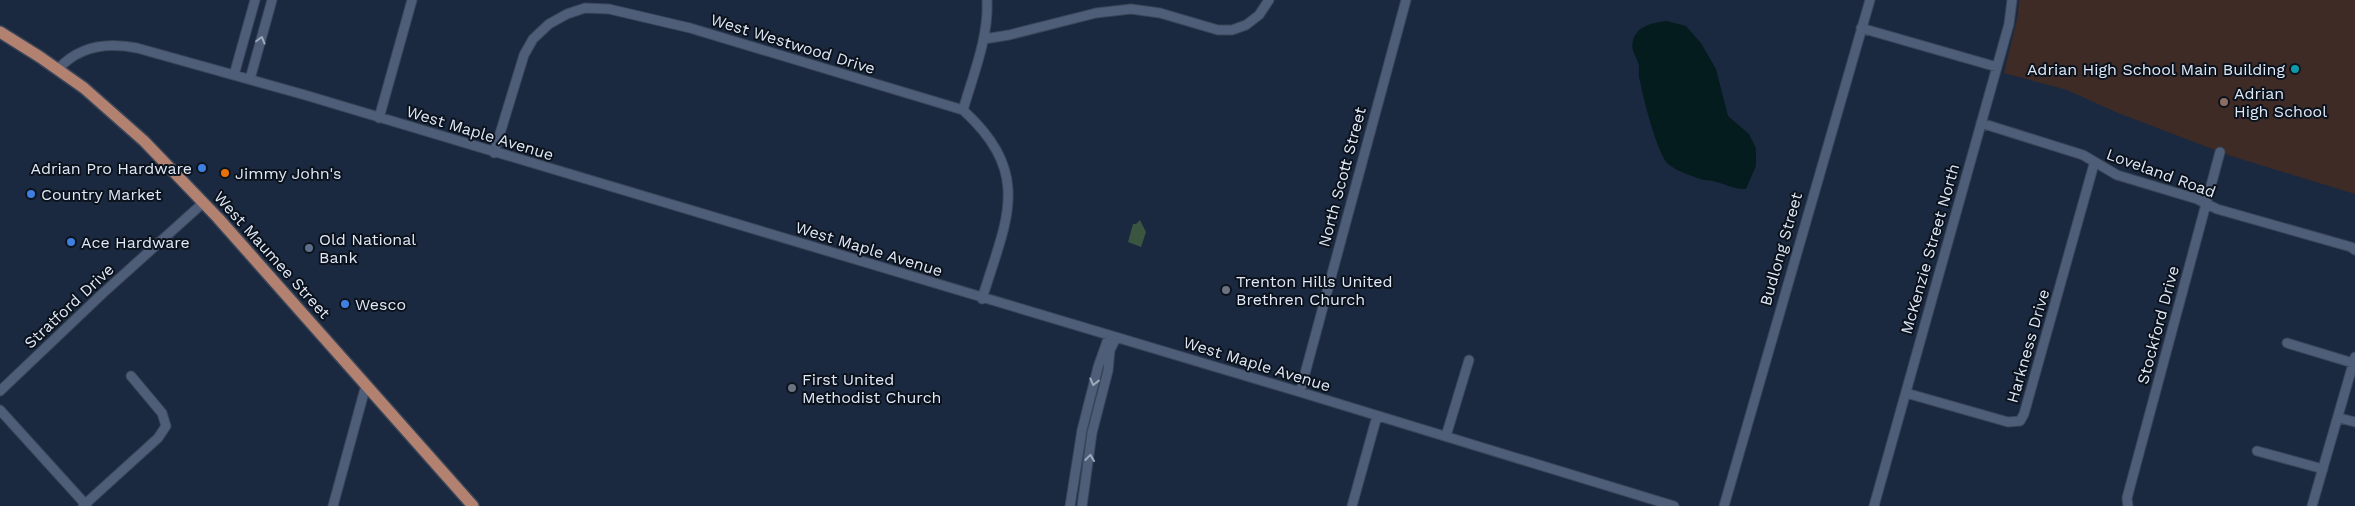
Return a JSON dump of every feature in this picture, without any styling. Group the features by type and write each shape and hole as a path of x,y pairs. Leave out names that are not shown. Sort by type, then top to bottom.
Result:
{"main road":[{"name":"West Maumee Street","path":"0,32 58,68 132,129 203,203 473,506"}],"street":[{"path":"234,75 256,0"},
{"path":"250,79 272,0"},
{"path":"379,118 412,0"},
{"path":"982,299 1007,212 1009,186 1006,170 999,154 978,124 963,110 984,39 988,13 987,0"},
{"path":"984,39 1009,35 1096,13 1131,9 1160,13 1218,30 1232,30 1246,25 1259,15 1269,0"},
{"name":"North Scott Street","path":"1300,392 1406,0"},
{"name":"Budlong Street","path":"1724,506 1870,0"},
{"name":"McKenzie Street North","path":"1874,506 2009,24 2012,0"},
{"name":"West Westwood Drive","path":"494,153 524,55 533,39 549,24 567,14 585,8 609,9 690,28 963,110"},
{"path":"1861,28 1997,67"},
{"name":"West Maple Avenue","path":"58,68 82,51 96,46 109,44 137,48 250,79 982,299 1300,392 1674,506"},
{"name":"Loveland Road","path":"1981,123 2083,155 2094,164 2117,176 2197,199 2217,209 2335,242 2355,250"},
{"name":"Stockford Drive","path":"2128,506 2127,498 2220,152"},
{"name":"Harkness Drive","path":"1906,393 2008,422 2020,421 2024,414 2094,164"},
{"name":"Stratford Drive","path":"0,391 102,294 203,203"},
{"path":"2335,242 2355,240"},
{"path":"1070,506 1082,430 1098,366 1113,337"},
{"path":"1082,506 1092,433 1108,371 1113,337"},
{"path":"2288,343 2354,360 2339,418 2312,506"},
{"path":"1446,436 1469,360"},
{"path":"0,410 85,505 158,438 166,426 162,413 131,376"},
{"path":"334,506 366,385"},
{"path":"1352,506 1377,416"},
{"path":"2339,418 2355,422"},
{"path":"1082,430 1092,433"},
{"path":"2257,451 2323,470"}],"shaded area":[{"name":"Adrian High School","path":"2019,0 2355,0 2355,194 2231,156 2118,113 2067,90 2004,73 2018,15"},
{"path":"1667,21 1686,26 1701,43 1716,69 1728,116 1749,134 1756,148 1756,166 1746,189 1703,180 1680,172 1668,164 1659,149 1644,100 1639,77 1639,66 1632,44 1635,35 1642,28 1657,22"}],"green space":[{"path":"1140,220 1146,232 1141,247 1128,242 1133,224"}],"place":[{"name":"Adrian High School Main Building","path":"2295,69"},
{"name":"Adrian High School","path":"2224,102"},
{"name":"Adrian Pro Hardware","path":"202,168"},
{"name":"Jimmy John's","path":"225,173"},
{"name":"Country Market","path":"31,194"},
{"name":"Ace Hardware","path":"71,242"},
{"name":"Old National Bank","path":"309,248"},
{"name":"Trenton Hills United Brethren Church","path":"1226,290"},
{"name":"Wesco","path":"345,304"},
{"name":"First United Methodist Church","path":"792,388"}]}
